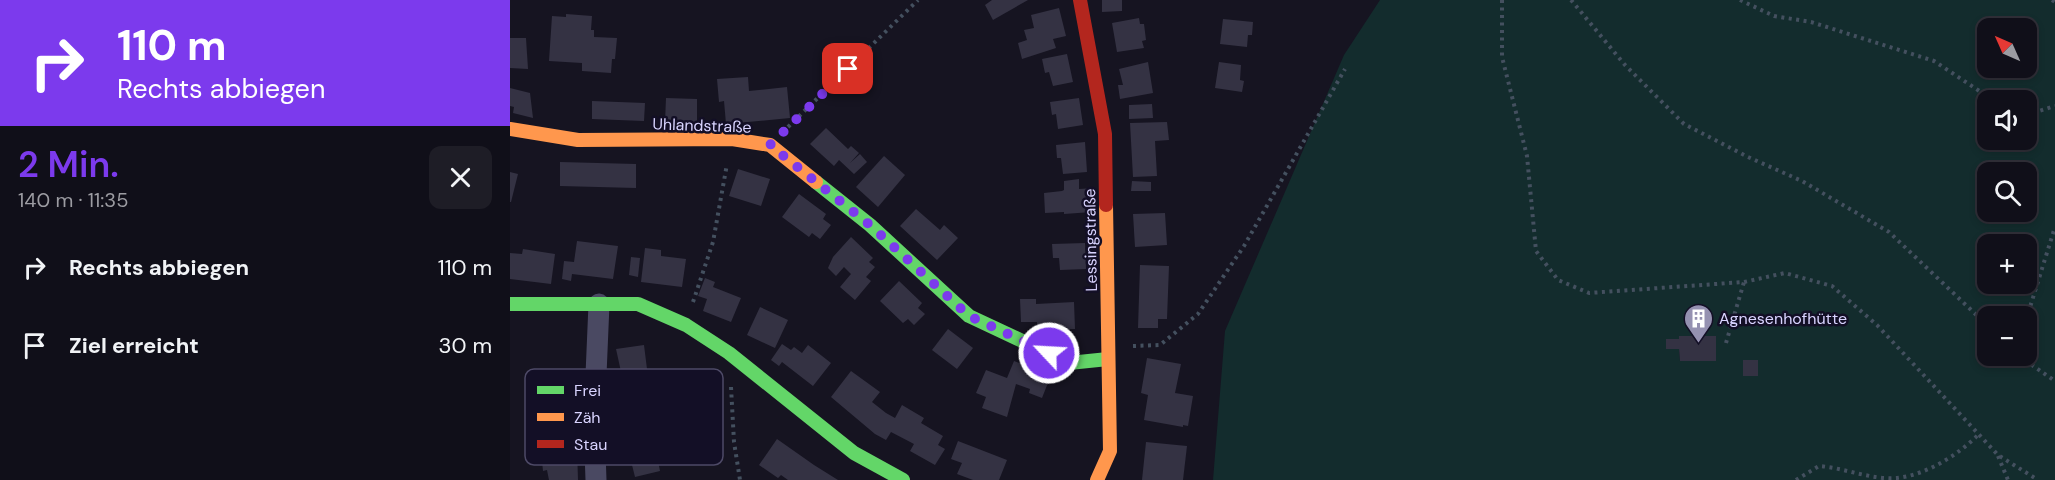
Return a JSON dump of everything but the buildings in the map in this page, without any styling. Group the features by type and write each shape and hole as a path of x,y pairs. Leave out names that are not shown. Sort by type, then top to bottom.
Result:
{"street":[{"name":"Lessingstraße","path":"1080,0 1106,134 1110,451 1097,480"},
{"name":"Uhlandstraße","path":"510,129 578,140 732,140 770,145 870,225 969,316 1069,363 1108,353"},
{"path":"510,304 638,304 686,325 729,353 854,453 903,480"},
{"path":"596,369 599,304"},
{"path":"595,465 596,480"}],"path":[{"path":"770,145 918,0"},
{"path":"1502,0 1502,57 1527,156 1536,251 1558,280 1589,293 1744,282 1785,273 1832,286 1877,325 1998,455 2038,480"},
{"path":"1571,0 1624,65 1684,124 1748,157 1802,181 1889,232 1977,316"},
{"path":"1740,0 1774,16 1811,22 1934,61 1978,90"},
{"path":"1108,353 1160,345 1198,314 1244,246 1345,69"},
{"path":"2037,112 2055,106"},
{"path":"686,325 713,242 732,140"},
{"path":"2030,306 2055,227"},
{"path":"1726,343 1744,282"},
{"path":"729,353 734,442 740,480"},
{"path":"2033,366 2055,381"},
{"path":"1796,480 1819,466 1897,478 1941,463 1962,451 1978,435"},
{"path":"1998,455 2008,480"}],"green space":[{"path":"1380,0 2055,0 2055,480 1213,480 1225,331 1344,55","holes":["1680,336 1715,336 1716,360 1680,361 1679,349 1666,348 1666,340 1679,339"]}],"traffic: fast":[{"path":"816,182 870,225 969,316 1069,363 1108,359"},
{"path":"510,304 638,304 686,325 729,353 854,453 903,480"}],"traffic: slow":[{"path":"510,129 578,140 732,139 770,145 816,182"},
{"path":"1097,480 1110,451 1106,205"}],"traffic: jam":[{"path":"1080,0 1105,134 1106,205"}],"place":[{"name":"Agnesenhofhütte","path":"1698,344"}],"route":[{"path":"848,69 770,145 870,225 969,316 1049,353"}]}
